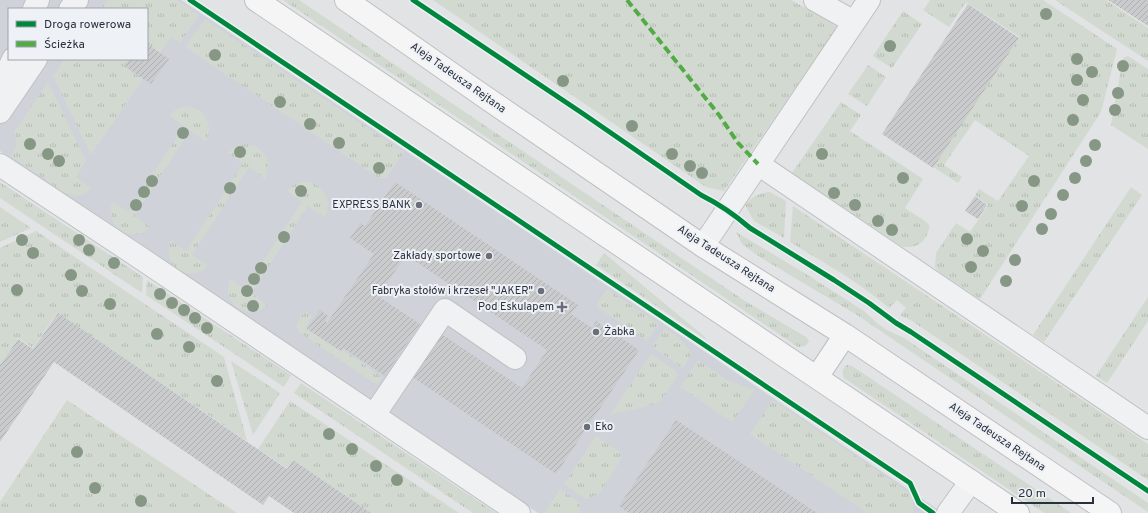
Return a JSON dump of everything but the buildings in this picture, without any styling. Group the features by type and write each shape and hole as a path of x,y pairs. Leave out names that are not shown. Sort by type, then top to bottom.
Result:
{"main road":[{"path":"256,0 1018,513"},
{"name":"Aleja Tadeusza Rejtana","path":"346,0 703,246 845,335 1110,513"},
{"path":"817,377 845,335"}],"street":[{"path":"71,8 77,0"},
{"path":"815,0 854,22"},
{"path":"703,246 869,0"},
{"path":"0,89 13,60"},
{"path":"0,112 35,60"},
{"path":"758,164 1148,428"},
{"path":"0,165 519,513"},
{"path":"374,415 445,310 516,358"},
{"path":"948,513 971,481"}],"shaded area":[{"path":"0,0 181,0 943,513 538,513 0,151"}],"green space":[{"path":"107,0 177,0 199,15 180,43 171,37 160,53 148,45 148,8 102,8"},
{"path":"283,0 299,0 745,301 806,337 809,341 808,343 805,346 798,347"},
{"path":"433,0 791,0 837,27 724,191 706,187"},
{"path":"930,0 1043,0 1117,49 1101,112 980,299 939,272 935,267 936,253 956,223 970,232 988,205 975,195 979,189 998,201 1029,156 975,120 944,165 962,177 958,183 933,167 1020,37 966,2 949,27 923,10"},
{"path":"1055,0 1106,0 1148,28 1148,61"},
{"path":"903,11 922,24 892,68 873,56"},
{"path":"205,19 404,152 386,178 379,178 185,47"},
{"path":"1128,56 1148,69 1148,149 1111,125 1123,58"},
{"path":"64,60 128,60 124,66 143,79 91,155 53,76"},
{"path":"868,65 886,77 867,106 848,94"},
{"path":"48,82 86,160 76,177 91,188 80,196 66,194 11,156 17,146 14,132"},
{"path":"841,102 861,115 850,131 923,179 905,208 929,225 927,235 920,244 911,247 903,247 792,173"},
{"path":"186,106 193,107 203,113 206,118 209,129 206,142 190,130 134,216 150,227 142,232 134,234 120,230 112,219 112,202 128,212 184,126 169,115 177,109"},
{"path":"245,144 257,147 265,155 268,166 265,179 249,167 192,255 208,266 201,271 193,273 185,273 178,270 169,257 171,240 186,251 243,164 228,153 236,146"},
{"path":"0,182 143,277 142,293 0,198"},
{"path":"309,182 320,187 326,195 328,205 325,217 308,206 251,293 267,305 260,310 252,312 244,311 238,308 232,303 229,296 228,288 230,279 245,289 302,202 287,191 296,184"},
{"path":"1131,187 1142,195 1044,342 1033,335"},
{"path":"770,192 786,201 784,238 754,221 745,205 756,196 762,193"},
{"path":"793,206 1148,444 1148,480 912,321 900,315 906,308 897,300 889,308 853,281 790,242"},
{"path":"0,207 31,228 0,242"},
{"path":"36,231 224,357 247,441 57,313 33,348 18,338 0,365 0,248"},
{"path":"736,232 864,311 878,324 904,338 1148,503 1148,512 857,315 763,259 742,244"},
{"path":"604,253 706,338 705,339 596,265"},
{"path":"147,280 291,375 284,387 146,295"},
{"path":"607,289 659,324 647,341 596,306"},
{"path":"1148,297 1148,321 1107,383 1096,376"},
{"path":"305,311 312,316 305,328 341,352 343,350 383,378 377,384 374,383 300,333 296,325"},
{"path":"665,328 678,337 692,353 683,368 653,346"},
{"path":"651,354 676,371 678,375 659,403 610,415"},
{"path":"698,360 727,380 755,390 732,422 680,387"},
{"path":"231,361 280,393 253,435"},
{"path":"847,365 852,366 1071,513 1044,513 844,378 843,371"},
{"path":"301,383 496,513 473,513 294,393"},
{"path":"67,400 237,513 0,513 0,502"},
{"path":"773,400 908,492 912,496 914,513 867,513 750,434"},
{"path":"290,401 459,513 371,513 293,460 287,468 258,449"},
{"path":"596,436 619,451 622,458 599,494 586,499 564,484"},
{"path":"560,489 580,503 580,513 544,513"}],"marked path":[{"path":"627,0 719,115 738,143 758,164"}],"cycle path":[{"path":"190,0 910,483 919,503 933,513"},
{"path":"413,0 701,195 727,210 750,228 869,303 896,323 1148,491"}],"place":[{"name":"EXPRESS BANK","path":"419,205"},
{"name":"Zakłady sportowe","path":"489,256"},
{"name":"Fabryka stołów i krzeseł \"JAKER\"","path":"541,291"},
{"name":"Pod Eskulapem","path":"562,307"},
{"name":"Żabka","path":"596,332"},
{"name":"Eko","path":"587,427"}]}
